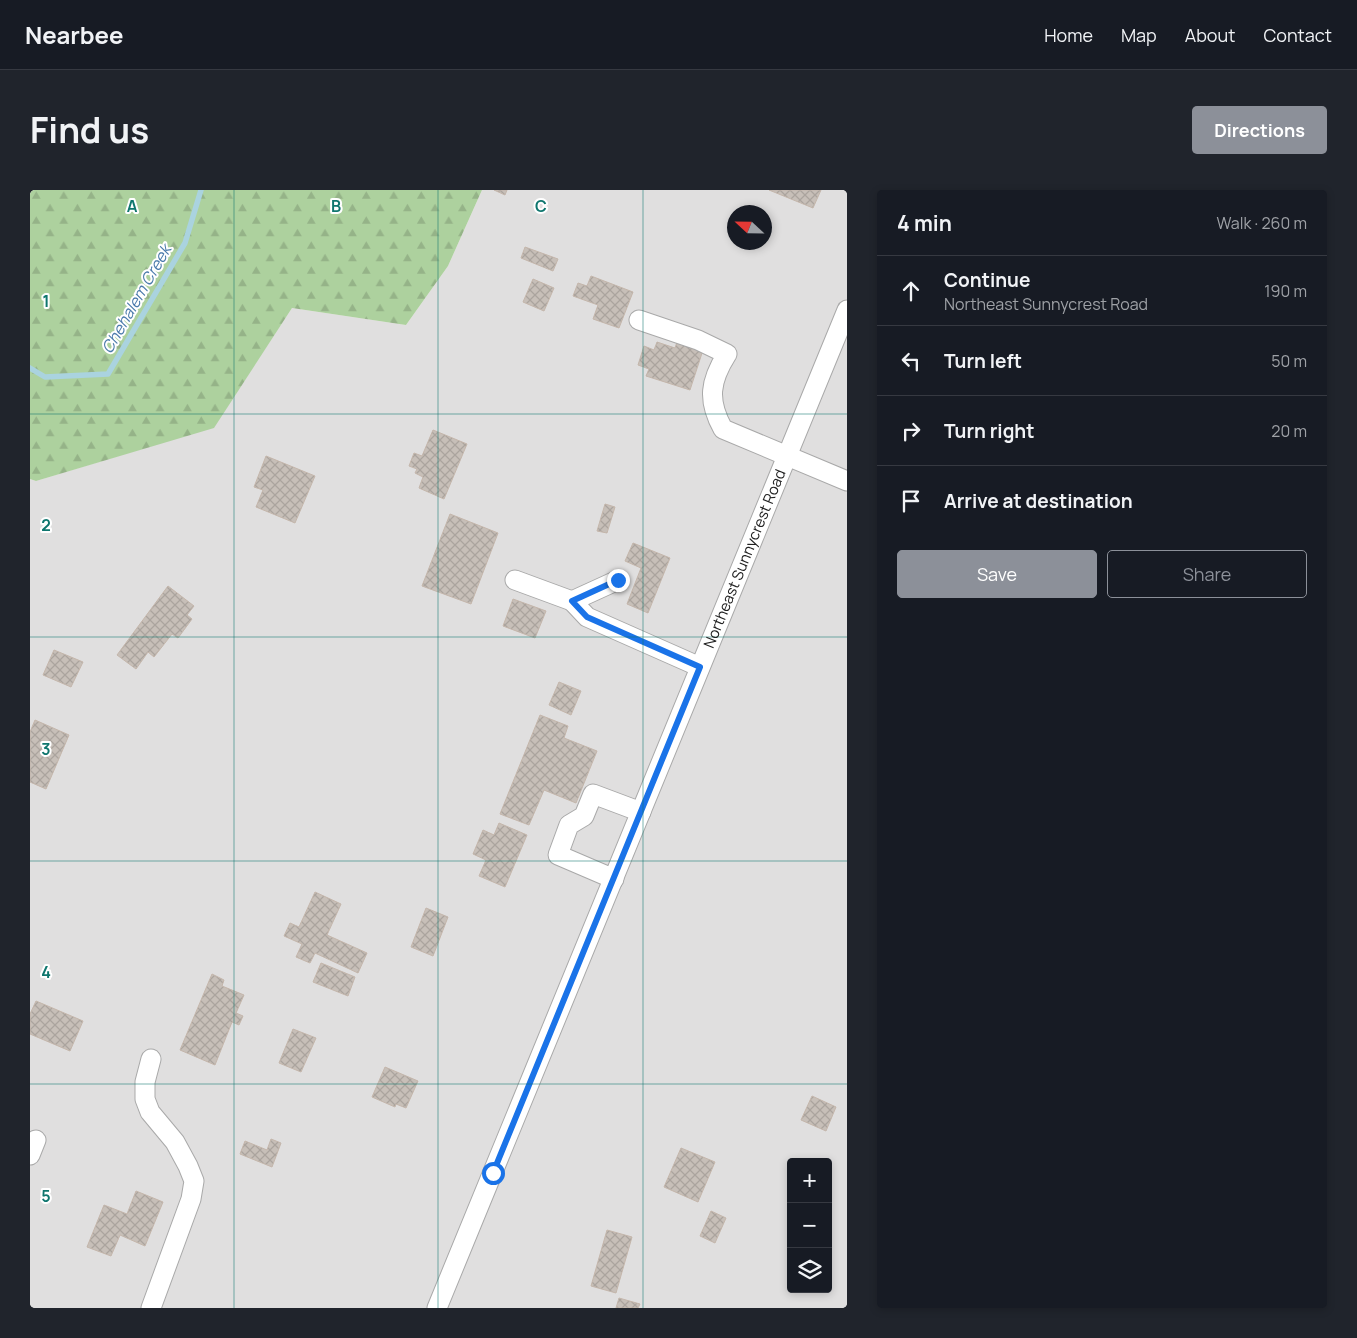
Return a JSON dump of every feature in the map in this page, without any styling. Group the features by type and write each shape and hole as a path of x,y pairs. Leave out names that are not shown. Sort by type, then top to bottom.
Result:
{"street":[{"name":"Northeast Sunnycrest Road","path":"438,1308 786,454 847,310"},
{"path":"639,320 698,340 727,354 718,368 711,393 716,416 723,429 847,481"},
{"path":"515,580 572,601 587,617 700,667"},
{"path":"572,601 618,580"},
{"path":"614,880 558,855 569,825 584,816 594,794 641,812"},
{"path":"151,1059 145,1082 145,1099 150,1112 174,1142 194,1181 191,1199 151,1308"}],"shaded area":[{"path":"482,190 847,190 847,1308 30,1308 30,479 36,481 214,427 292,308 406,325 448,266"}],"green space":[{"path":"30,190 482,190 448,266 406,325 292,308 214,428 36,481 30,479"}],"building":[{"path":"494,190 507,190 505,195"},
{"path":"769,190 821,190 813,208"},
{"path":"525,247 558,259 553,271 521,258"},
{"path":"591,276 633,292 619,328 593,319 598,305 573,296 578,283 587,286"},
{"path":"533,279 554,288 544,311 523,302"},
{"path":"657,342 675,348 677,342 703,350 690,390 646,376 649,369 638,365 644,346 654,350"},
{"path":"433,430 467,444 444,499 419,488 423,477 415,473 417,469 409,466 414,453 422,456"},
{"path":"266,456 315,476 295,523 256,507 263,490 254,487"},
{"path":"605,504 615,507 607,533 597,531"},
{"path":"450,514 498,533 471,604 422,586"},
{"path":"633,543 670,558 648,613 627,604 641,568 625,561"},
{"path":"168,586 194,606 187,615 192,619 178,638 172,634 154,657 148,652 136,669 117,655"},
{"path":"513,599 546,611 535,638 503,626"},
{"path":"54,650 83,662 71,687 43,675"},
{"path":"559,682 581,691 571,715 549,705"},
{"path":"540,715 568,726 564,738 597,751 576,803 544,790 529,825 500,814"},
{"path":"35,720 69,735 46,789 30,782 30,732"},
{"path":"499,823 527,835 505,887 479,876 486,860 473,854 483,830 494,835"},
{"path":"315,892 341,904 327,935 367,953 358,973 315,953 310,963 296,957 302,944 284,936 290,923 299,927"},
{"path":"426,908 448,917 433,956 411,947"},
{"path":"321,963 355,977 348,996 313,982"},
{"path":"212,974 224,980 222,986 244,995 236,1013 243,1016 239,1025 232,1022 215,1065 180,1050"},
{"path":"36,1001 83,1021 70,1051 30,1034 30,1014"},
{"path":"293,1029 316,1038 301,1072 279,1063"},
{"path":"385,1067 418,1081 406,1108 396,1104 395,1107 372,1097"},
{"path":"812,1096 836,1107 826,1131 801,1120"},
{"path":"271,1139 281,1143 272,1167 240,1154 245,1141 267,1150"},
{"path":"681,1148 715,1162 698,1202 664,1187"},
{"path":"136,1191 163,1202 145,1246 120,1235 111,1256 87,1247 104,1205 127,1214"},
{"path":"711,1211 726,1218 715,1243 700,1236"},
{"path":"607,1230 632,1237 616,1293 591,1286"},
{"path":"619,1298 640,1304 638,1308 616,1308"}],"waterway":[{"name":"Chehalem Creek","path":"30,368 45,377 108,374 185,243 201,190"}],"route":[{"path":"493,1173 700,667 587,617 572,601 618,580"}]}
